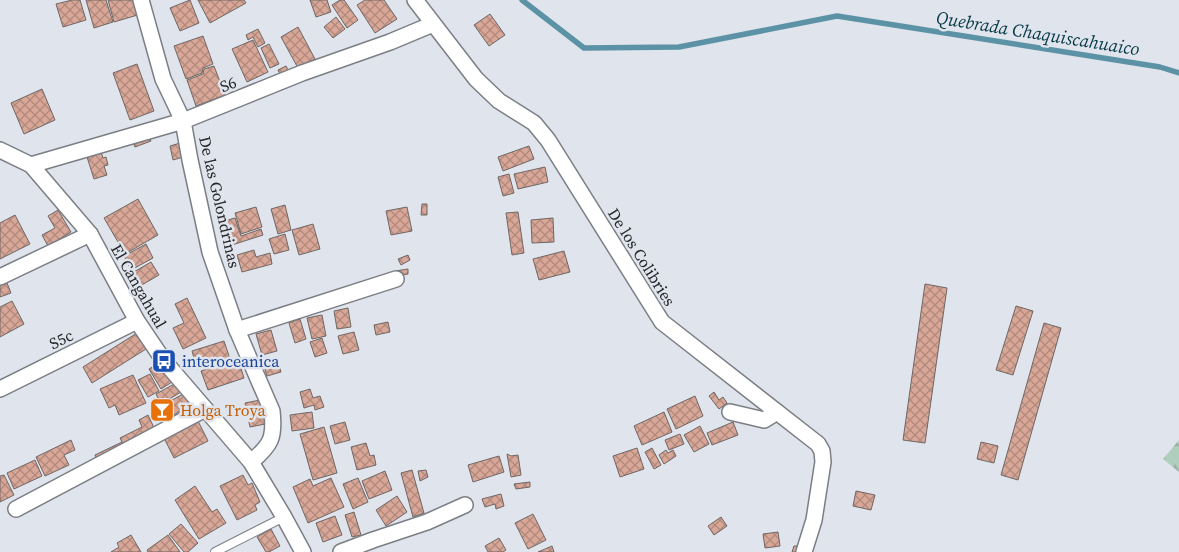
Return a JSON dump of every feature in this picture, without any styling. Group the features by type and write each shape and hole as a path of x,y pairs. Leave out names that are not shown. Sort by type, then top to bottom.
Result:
{"street":[{"name":"De las Golondrinas","path":"141,0 163,79 183,121 210,252 237,330 272,411 274,424 272,438 265,450 251,462"},
{"name":"De los Colibries","path":"415,0 476,79 499,101 534,123 548,140 662,322 818,444 822,451 823,462 814,520 804,552"},
{"name":"S6","path":"31,166 183,121 302,73 390,42 434,24"},
{"name":"El Cangahual","path":"0,150 31,166 90,234 137,321 164,361 251,462 303,552"},
{"path":"0,277 90,234"},
{"path":"237,330 396,279"},
{"name":"S5c","path":"0,388 137,321"},
{"path":"16,509 206,409"},
{"path":"730,412 764,420 777,412"},
{"path":"341,552 427,522 466,505"}],"lane":[{"path":"215,552 284,517"}],"green space":[{"path":"1179,440 1179,472 1163,459"}],"building":[{"path":"80,0 86,20 63,27 56,4"},
{"path":"86,0 106,0 113,22 94,28"},
{"path":"108,0 137,0 141,14 114,22"},
{"path":"190,0 199,23 180,31 170,8"},
{"path":"198,0 244,0 246,3 210,23"},
{"path":"310,0 327,0 331,12 316,17"},
{"path":"340,0 344,0 358,20 347,28 332,5"},
{"path":"365,0 384,0 397,19 375,33 357,5"},
{"path":"490,14 505,35 489,46 474,25"},
{"path":"336,17 345,29 333,38 324,27"},
{"path":"298,27 315,59 298,68 281,37"},
{"path":"258,29 265,43 258,47 253,37 248,40 246,35"},
{"path":"203,36 213,64 203,68 202,73 186,79 174,46"},
{"path":"253,40 268,72 247,82 232,49"},
{"path":"269,44 279,64 270,68 261,48"},
{"path":"137,64 154,111 130,120 113,73"},
{"path":"214,66 225,95 196,106 187,80 203,74 204,69"},
{"path":"286,66 290,74 280,74 278,70"},
{"path":"42,89 55,120 24,134 11,103"},
{"path":"148,134 151,141 135,147 132,140"},
{"path":"180,143 183,157 173,160 170,146"},
{"path":"529,146 534,159 503,171 498,157"},
{"path":"101,152 103,158 106,157 108,165 104,166 107,175 94,179 87,157"},
{"path":"545,167 548,182 518,189 514,174"},
{"path":"509,174 514,193 503,196 498,177"},
{"path":"138,199 158,235 125,254 104,218"},
{"path":"422,204 427,204 427,215 421,215"},
{"path":"285,205 291,230 278,234 271,209"},
{"path":"256,207 262,227 241,234 235,213"},
{"path":"407,207 412,231 391,235 386,211"},
{"path":"58,210 71,232 48,246 42,235 55,228 48,216"},
{"path":"518,212 524,253 512,255 506,213"},
{"path":"15,215 30,244 0,259 0,223"},
{"path":"235,218 241,236 261,229 263,235 232,245 224,221"},
{"path":"553,218 554,242 532,243 531,220"},
{"path":"313,224 320,249 299,255 292,230"},
{"path":"285,234 289,250 274,254 269,239"},
{"path":"146,244 153,258 131,270 124,256"},
{"path":"254,250 256,257 270,253 272,264 242,272 237,255"},
{"path":"564,251 570,272 539,280 533,259"},
{"path":"408,255 410,260 401,265 398,259"},
{"path":"151,262 159,275 140,286 132,273"},
{"path":"408,269 408,274 396,276 395,271"},
{"path":"5,278 11,293 0,297 0,280"},
{"path":"925,284 947,288 925,443 903,440"},
{"path":"187,298 206,338 183,349 173,328 184,323 175,304"},
{"path":"12,301 24,324 0,337 0,307"},
{"path":"1016,306 1033,311 1013,375 996,370"},
{"path":"348,308 351,327 337,329 334,311"},
{"path":"322,315 326,336 312,339 307,318"},
{"path":"300,319 306,339 295,343 289,323"},
{"path":"388,322 390,332 376,335 374,325"},
{"path":"1044,323 1061,328 1018,480 1001,475"},
{"path":"271,330 277,351 262,355 256,334"},
{"path":"354,332 359,350 343,354 338,336"},
{"path":"137,333 146,349 92,383 83,367"},
{"path":"322,338 327,353 315,357 310,342"},
{"path":"224,341 230,359 197,369 192,351"},
{"path":"238,359 244,378 208,390 201,371"},
{"path":"160,362 172,382 161,389 149,369"},
{"path":"278,362 281,372 267,376 264,366"},
{"path":"150,374 159,391 148,397 138,380"},
{"path":"133,375 146,403 119,415 115,405 109,408 100,389"},
{"path":"176,383 181,392 161,404 156,394"},
{"path":"310,389 313,398 320,396 324,407 315,410 314,405 304,408 300,392"},
{"path":"714,392 719,400 723,397 727,403 719,409 709,396"},
{"path":"185,393 192,405 168,418 161,406"},
{"path":"695,396 703,416 676,429 667,409"},
{"path":"260,400 265,424 250,427 245,403"},
{"path":"312,412 314,428 292,431 290,415"},
{"path":"664,412 672,432 642,445 634,426"},
{"path":"148,415 157,434 98,462 95,455 122,442 120,438 142,427 139,420"},
{"path":"198,421 208,441 174,458 164,438"},
{"path":"345,422 350,440 335,444 330,426"},
{"path":"733,422 738,435 712,445 707,433"},
{"path":"700,426 709,444 694,452 684,435"},
{"path":"324,427 337,473 313,480 300,434"},
{"path":"680,434 684,444 669,450 665,440"},
{"path":"71,440 75,450 64,455 69,465 45,476 36,457"},
{"path":"981,442 998,446 994,463 977,459"},
{"path":"366,443 370,456 374,455 376,465 357,470 351,447"},
{"path":"637,448 644,469 620,477 613,456"},
{"path":"652,448 661,465 654,469 645,452"},
{"path":"666,450 668,453 673,450 676,456 664,464 659,455"},
{"path":"507,454 511,456 518,455 521,475 511,477"},
{"path":"499,456 504,472 473,482 468,465"},
{"path":"35,460 42,476 14,489 7,473"},
{"path":"412,470 424,513 413,517 401,473"},
{"path":"426,470 428,477 420,481 418,471"},
{"path":"385,471 392,490 369,499 362,481"},
{"path":"4,475 14,495 0,502 0,476"},
{"path":"243,475 248,485 252,483 260,502 255,505 257,510 237,520 220,486"},
{"path":"331,478 344,507 308,523 293,487 310,479 313,486"},
{"path":"358,478 368,502 353,509 343,484"},
{"path":"530,482 530,487 516,489 514,484"},
{"path":"195,486 212,512 217,509 226,523 199,539 175,500"},
{"path":"856,491 875,495 871,510 853,506"},
{"path":"501,494 504,506 496,509 495,504 485,507 482,499"},
{"path":"397,496 407,512 386,526 376,510"},
{"path":"354,512 361,535 352,537 345,515"},
{"path":"533,514 546,540 528,549 515,523"},
{"path":"335,516 342,535 323,542 316,523"},
{"path":"721,517 727,526 714,535 708,526"},
{"path":"181,524 198,543 188,552 184,552 169,534"},
{"path":"271,529 280,546 266,552 257,537"},
{"path":"778,532 780,546 765,548 763,534"},
{"path":"131,535 141,552 111,552 119,547 117,543"},
{"path":"168,535 180,552 148,552 147,550"},
{"path":"499,538 506,550 503,552 488,552 485,546"},
{"path":"552,546 554,552 538,552"},
{"path":"794,546 803,546 801,552 792,552"}],"waterway":[{"name":"Quebrada Chaquiscahuaico","path":"522,0 584,48 679,47 837,16 1160,67 1179,73"}],"place":[{"name":"interoceanica","path":"164,361"},
{"name":"Holga Troya","path":"162,410"}]}
